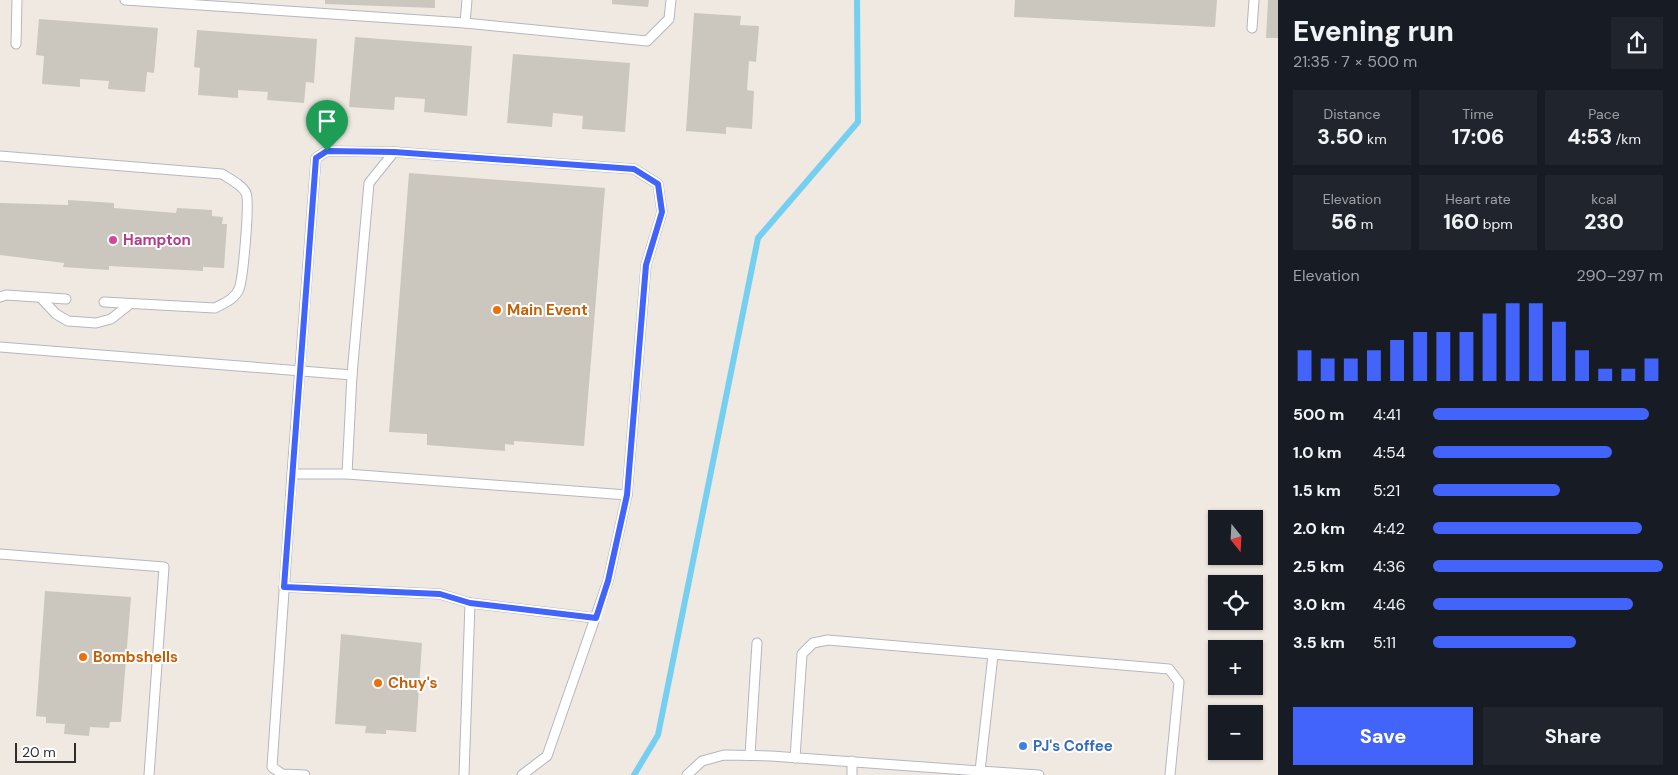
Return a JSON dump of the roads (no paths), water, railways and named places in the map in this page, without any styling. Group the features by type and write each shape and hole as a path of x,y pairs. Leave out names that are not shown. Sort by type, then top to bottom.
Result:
{"lane":[{"path":"16,0 16,44"},
{"path":"125,0 465,23 647,41 670,19 671,0"},
{"path":"465,23 467,0"},
{"path":"1252,28 1254,0"},
{"path":"305,775 282,774 272,767 316,158 327,151 394,152 634,169 658,184 662,212 646,265 627,495 608,581 547,756 522,775"},
{"path":"347,474 352,375 369,183 394,152"},
{"path":"0,156 222,174 234,181 246,193 248,212 239,289 231,300 215,308 104,302"},
{"path":"0,297 6,295 66,299"},
{"path":"41,298 56,314 68,321 96,324 111,319 130,304"},
{"path":"0,347 352,375"},
{"path":"292,474 347,474 627,495"},
{"path":"0,554 164,566 149,775"},
{"path":"284,587 440,594 470,603 596,618"},
{"path":"464,775 470,603"},
{"path":"795,758 802,654 813,642 828,640 1169,669 1179,682 1170,775"},
{"path":"750,755 757,644"},
{"path":"980,771 992,654"},
{"path":"687,775 702,761 724,755 750,755 1039,775"},
{"path":"852,762 852,775"}],"waterway":[{"path":"634,775 658,735 758,238 858,122 857,0"}],"place":[{"name":"Hampton","path":"113,240"},
{"name":"Main Event","path":"497,310"},
{"name":"Bombshells","path":"83,657"},
{"name":"Chuy's","path":"378,683"},
{"name":"PJ's Coffee","path":"1023,746"}]}
